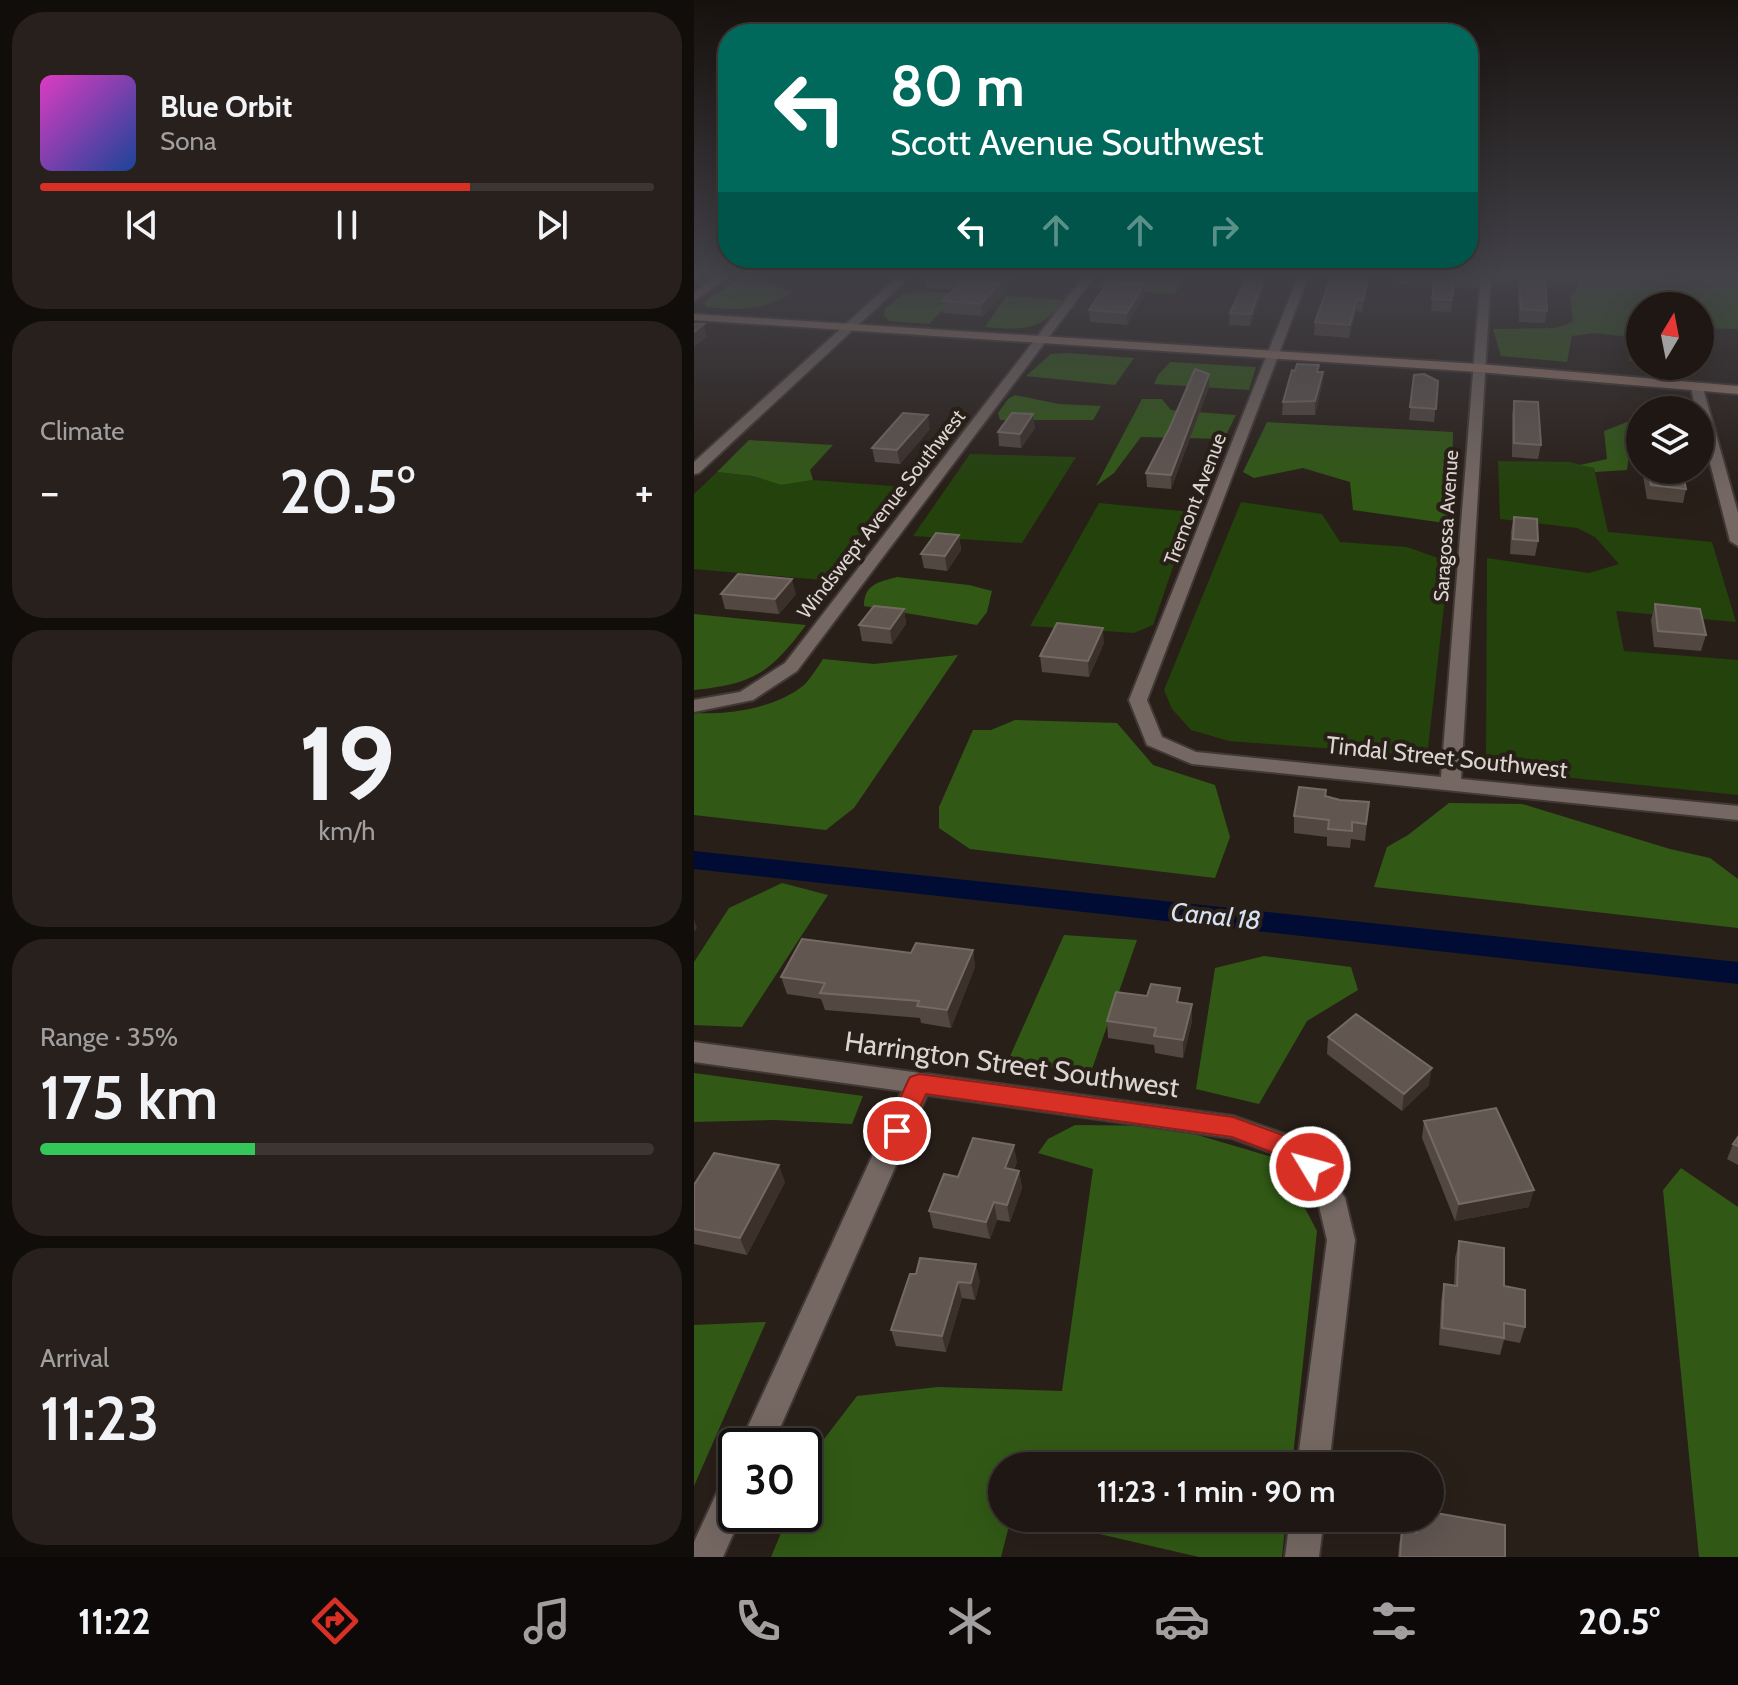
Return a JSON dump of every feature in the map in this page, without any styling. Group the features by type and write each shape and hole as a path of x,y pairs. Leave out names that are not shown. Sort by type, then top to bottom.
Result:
{"street":[{"path":"694,470 832,345"},
{"name":"Windswept Avenue Southwest","path":"694,706 732,701 765,689 791,667 1037,345"},
{"path":"1113,345 1738,381"},
{"name":"Tremont Avenue","path":"1154,741 1138,700 1276,345"},
{"name":"Saragossa Avenue","path":"1451,782 1481,345"},
{"path":"1479,368 1738,390"},
{"path":"1697,388 1738,541"},
{"name":"Tindal Street Southwest","path":"1154,741 1192,758 1738,813"},
{"name":"Harrington Street Southwest","path":"694,1052 1233,1127 1286,1146 1310,1167 1331,1198 1341,1240 1315,1452"},
{"path":"763,1428 919,1083"},
{"path":"705,1557 718,1528"},
{"path":"1302,1557 1305,1532"}],"green space":[{"path":"1498,345 1570,345 1567,362 1501,356"},
{"path":"1051,354 1134,358 1115,385 1026,376"},
{"path":"1170,362 1256,367 1249,390 1154,384"},
{"path":"1015,395 1059,404 1101,406 1093,420 1000,420 998,413"},
{"path":"1142,399 1162,399 1171,410 1236,415 1224,439 1141,437 1114,473 1096,486"},
{"path":"1267,422 1453,432 1452,524 1353,510 1350,482 1303,468 1254,478 1243,472"},
{"path":"1626,422 1626,470 1595,472 1594,468 1580,465 1607,459 1604,431"},
{"path":"749,440 833,445 810,470 813,480 781,485 753,476 717,472"},
{"path":"970,454 1076,457 1022,543 913,536"},
{"path":"1498,461 1570,462 1594,468 1608,532 1712,542 1736,622 1616,611 1624,651 1738,660 1738,795 1514,772 1486,757 1487,558 1589,573 1619,564 1595,537 1577,528 1500,519"},
{"path":"717,472 753,476 781,485 813,480 905,487 835,581 694,569 694,494"},
{"path":"1241,502 1322,514 1340,542 1407,547 1449,562 1428,748 1401,754 1229,741 1191,730 1172,709 1164,690"},
{"path":"1099,503 1192,512 1153,625 1134,633 1030,626"},
{"path":"897,577 969,585 992,591 987,612 977,625 864,606 870,588"},
{"path":"694,614 806,625 782,655 759,673 732,684 694,690"},
{"path":"958,655 854,808 826,830 694,815 694,713 737,711 780,699 804,685 823,659 874,664"},
{"path":"1015,720 1117,723 1153,765 1215,785 1230,837 1215,878 970,849 939,828 939,807 973,730 991,730"},
{"path":"1449,803 1522,804 1710,858 1738,879 1738,928 1374,887 1387,847"},
{"path":"782,883 828,895 742,1027 694,1025 694,962 729,908"},
{"path":"1064,935 1137,940 1091,1072 1007,1063"},
{"path":"1264,956 1351,967 1358,990 1307,1021 1259,1104 1196,1089 1215,968"},
{"path":"694,1073 863,1096 852,1124 775,1120 694,1122"},
{"path":"1075,1125 1167,1126 1279,1159 1317,1231 1293,1452 988,1452 988,1532 1007,1532 1001,1557 771,1557 781,1532 822,1532 822,1442 857,1396 938,1387 1062,1391 1093,1169 1038,1153 1048,1139"},
{"path":"1681,1168 1738,1207 1738,1557 1699,1557 1663,1190"},
{"path":"766,1322 694,1486 694,1325"},
{"path":"1091,1532 1285,1532 1282,1557 1199,1557"}],"building":[{"path":"1297,364 1319,365 1317,372 1323,372 1315,401 1283,402 1292,370 1295,371"},
{"path":"1195,369 1209,374 1171,475 1146,473 1170,427"},
{"path":"1424,374 1438,381 1436,409 1410,407 1414,375"},
{"path":"1514,401 1538,402 1541,445 1514,443"},
{"path":"903,413 928,415 897,450 872,448"},
{"path":"1012,413 1033,414 1020,434 998,432"},
{"path":"1685,484 1686,489 1651,485"},
{"path":"1514,517 1537,519 1538,541 1513,539"},
{"path":"936,533 959,535 945,556 921,554"},
{"path":"738,574 792,579 775,599 721,594"},
{"path":"1655,604 1700,609 1706,635 1658,631"},
{"path":"874,606 904,609 890,629 859,625"},
{"path":"1057,623 1103,628 1088,661 1040,656"},
{"path":"1299,787 1326,790 1325,796 1340,800 1369,802 1366,824 1352,822 1352,831 1328,829 1329,820 1294,816"},
{"path":"802,939 911,953 916,943 973,950 947,1010 917,1006 919,1001 820,993 825,983 781,977"},
{"path":"1151,984 1180,988 1177,1002 1192,1004 1183,1040 1154,1036 1156,1028 1107,1021 1116,992 1147,996"},
{"path":"1356,1014 1432,1068 1404,1094 1328,1037"},
{"path":"1496,1108 1534,1190 1459,1204 1424,1121"},
{"path":"973,1138 1014,1145 1005,1168 1019,1171 1007,1205 994,1202 986,1222 929,1211 944,1174 958,1177"},
{"path":"714,1153 779,1165 740,1238 694,1229 694,1185"},
{"path":"1459,1241 1504,1248 1504,1286 1525,1290 1525,1327 1504,1323 1504,1338 1442,1328 1444,1284 1457,1286"},
{"path":"920,1258 976,1264 971,1283 958,1282 942,1336 891,1330 910,1274 916,1274"},
{"path":"1444,1514 1505,1525 1505,1557 1400,1557 1402,1532 1444,1532"}],"waterway":[{"name":"Canal 18","path":"694,860 1738,973"}],"route":[{"path":"897,1131 919,1083 1233,1127 1286,1146 1310,1167"}]}
